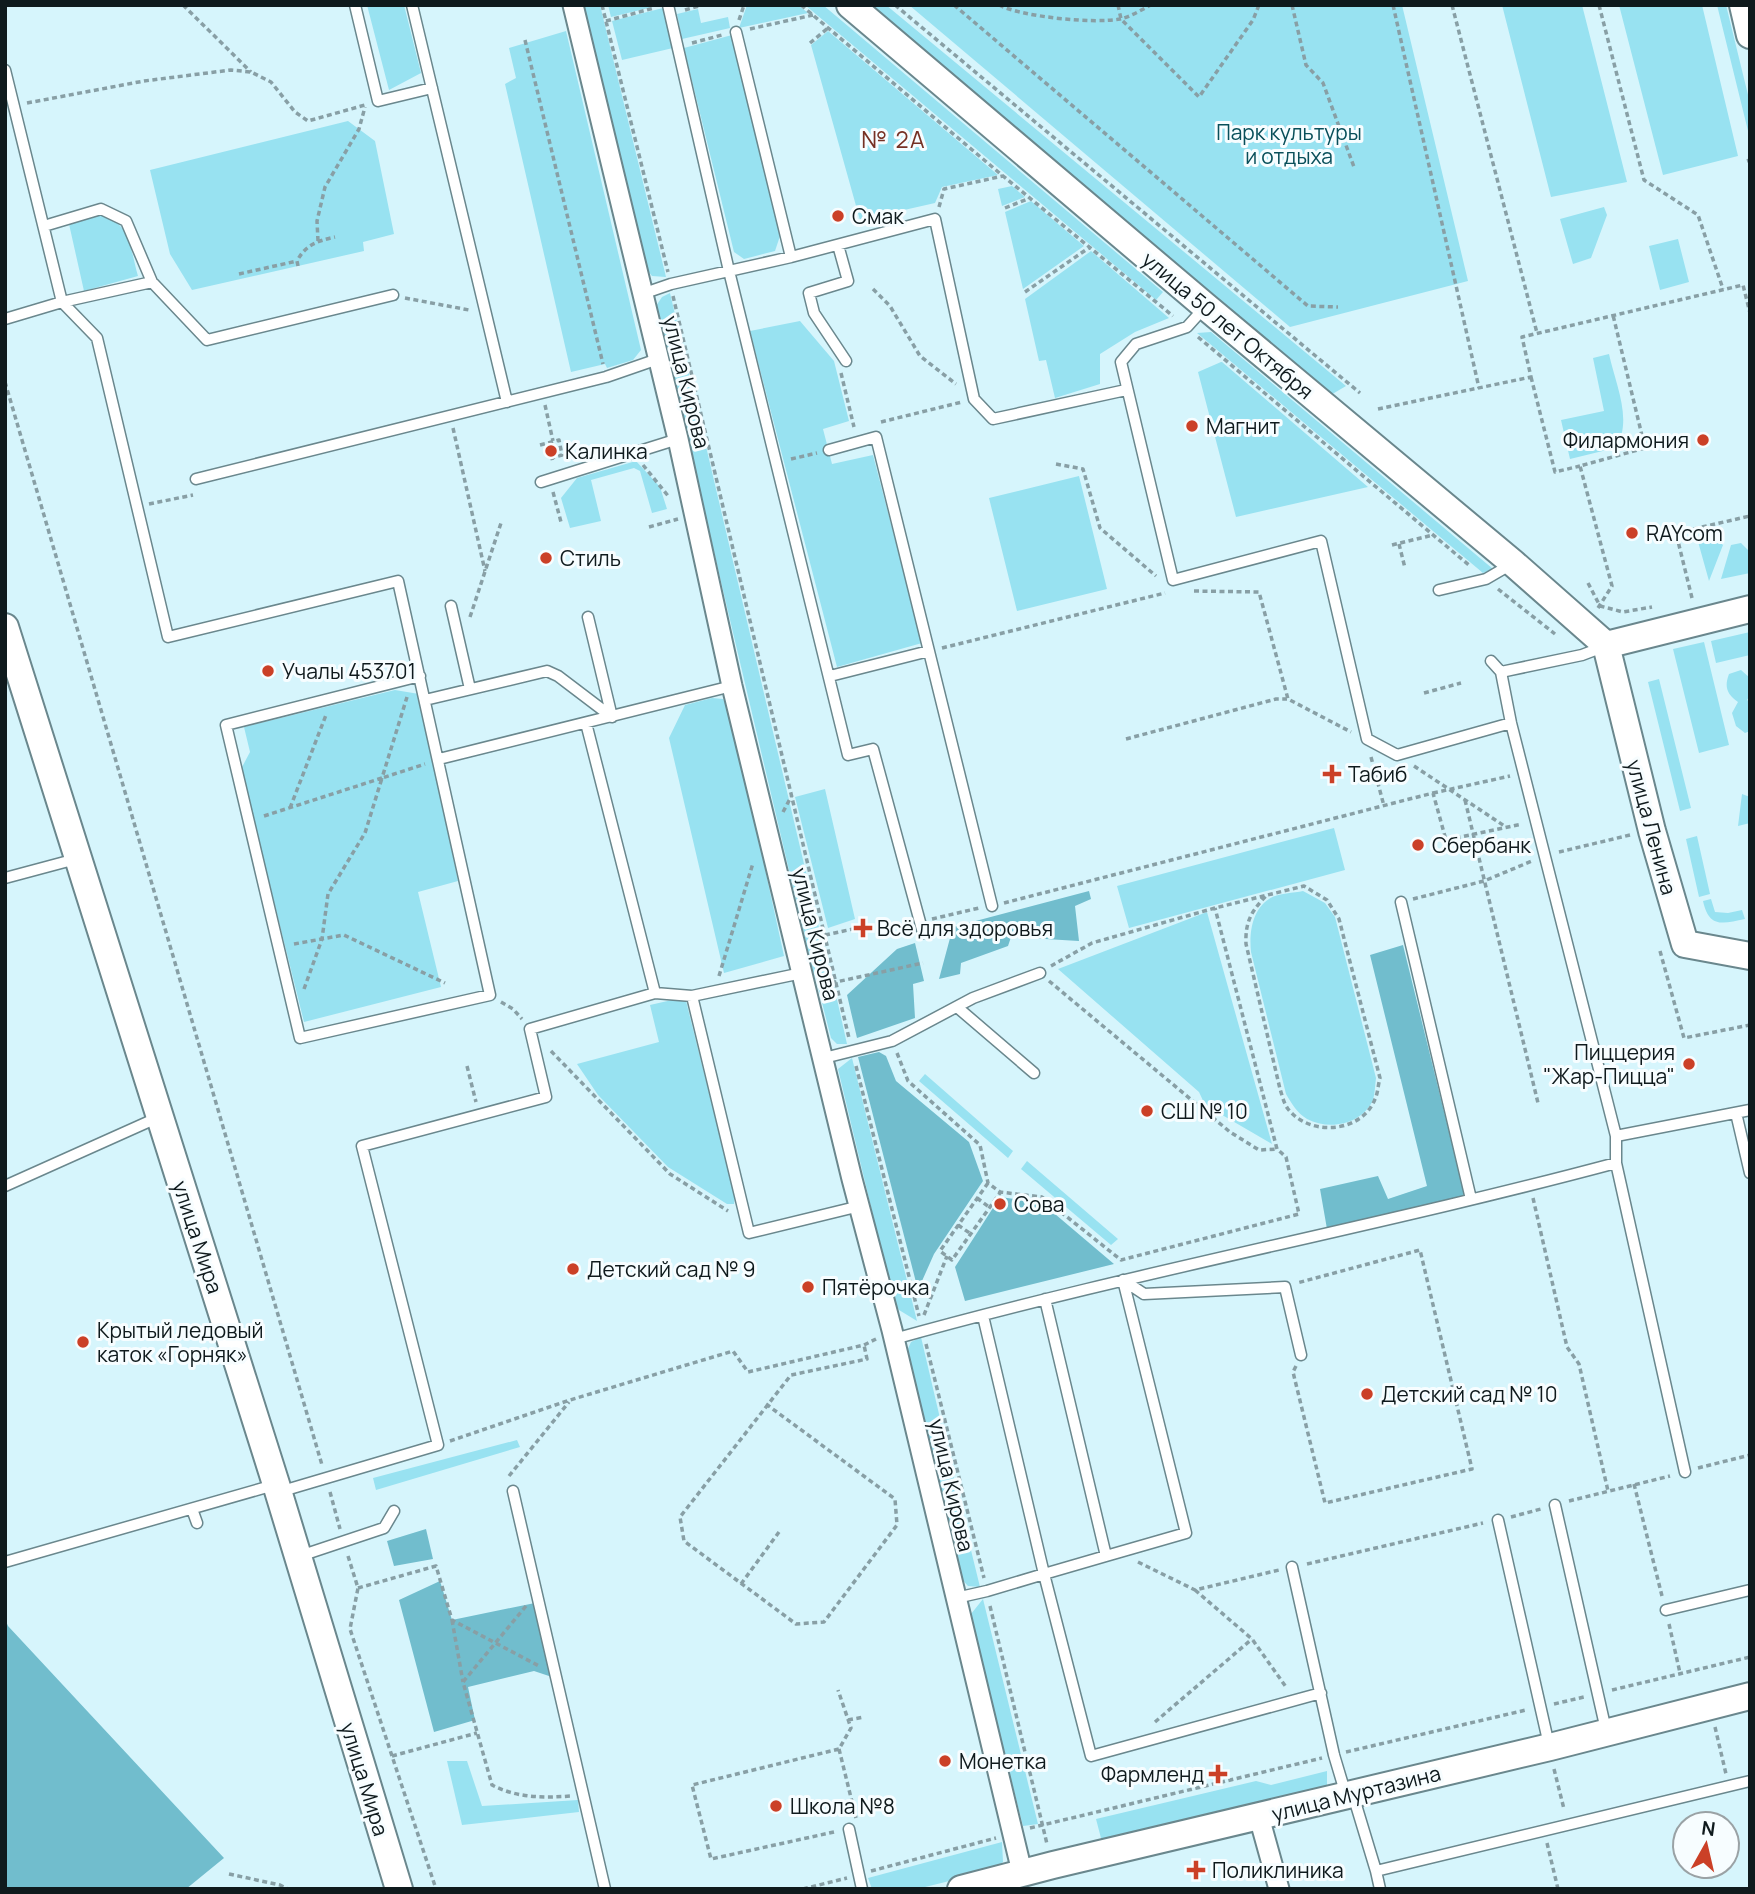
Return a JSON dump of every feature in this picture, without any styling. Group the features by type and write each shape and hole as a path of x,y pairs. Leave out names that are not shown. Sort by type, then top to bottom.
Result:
{"street":[{"name":"улица Кирова","path":"573,5 678,439 732,686 893,1334 956,1598 980,1712 1023,1876"},
{"name":"улица 50 лет Октября","path":"850,5 1513,563 1606,645"},
{"path":"1743,5 1750,35"},
{"path":"1606,645 1750,609"},
{"name":"улица Мира","path":"5,627 277,1488 399,1889"},
{"name":"улица Ленина","path":"1606,645 1652,831 1685,944 1750,956"},
{"name":"улица Муртазина","path":"961,1889 1023,1876 1054,1864 1349,1794 1551,1755 1607,1733 1750,1696"},
{"path":"1259,1817 1279,1889"}],"lane":[{"path":"355,5 377,101 432,88"},
{"path":"412,5 507,402"},
{"path":"668,5 729,271 848,755 873,749 923,933"},
{"path":"736,32 791,257"},
{"path":"5,70 62,302 97,338 167,637 398,581 416,677 425,700 439,759 491,995 300,1038 226,725 416,677"},
{"path":"44,226 101,209 126,221 152,282 207,340 393,295"},
{"path":"642,294 671,284 791,257 936,219 974,399 993,419 1126,390"},
{"path":"838,245 848,281 809,293 814,313 846,361"},
{"path":"5,319 62,302 152,282"},
{"path":"1205,306 1187,327 1136,344 1121,362 1174,580 1321,541 1367,739 1397,755 1511,723"},
{"path":"196,479 606,377 658,359"},
{"path":"829,450 876,437 992,906"},
{"path":"550,480 678,439"},
{"path":"1439,590 1486,579 1513,563"},
{"path":"451,606 470,689"},
{"path":"588,617 612,716"},
{"path":"1501,672 1582,655 1606,645"},
{"path":"830,676 929,651"},
{"path":"1490,661 1501,672 1535,821 1616,1136 1616,1163 1685,1472"},
{"path":"425,700 547,671 558,676 612,716"},
{"path":"439,759 732,686"},
{"path":"586,723 655,993"},
{"path":"5,878 78,859"},
{"path":"1401,902 1471,1199"},
{"path":"824,1058 892,1041 973,998 1040,973"},
{"path":"5,1562 192,1508 326,1478 438,1445 362,1146 546,1097 530,1029 655,993 692,996 803,976"},
{"path":"692,996 750,1233 860,1206"},
{"path":"957,1007 1034,1073"},
{"path":"1616,1136 1750,1110"},
{"path":"1736,1113 1750,1173"},
{"path":"5,1186 88,1144 160,1117"},
{"path":"893,1334 922,1331 1123,1280 1530,1186 1616,1163"},
{"path":"1123,1280 1144,1294 1285,1287 1301,1355"},
{"path":"956,1598 1186,1532 1123,1280"},
{"path":"1045,1299 1107,1556"},
{"path":"983,1316 1044,1574 1091,1756 1321,1693"},
{"path":"513,1491 605,1889"},
{"path":"1555,1505 1607,1733"},
{"path":"192,1508 197,1523"},
{"path":"298,1556 384,1528 394,1511"},
{"path":"1498,1520 1551,1755"},
{"path":"1292,1567 1334,1755 1380,1889"},
{"path":"1666,1610 1750,1591"},
{"path":"1376,1871 1750,1782"},
{"path":"849,1829 862,1889"}],"path":[{"path":"183,5 251,72 271,82 295,112 308,121 365,105 359,129 326,187 317,221 318,241"},
{"path":"602,5 920,1323 947,1256"},
{"path":"895,5 1360,393"},
{"path":"954,5 1308,306 1338,307"},
{"path":"999,5 1008,10 1062,19 1121,19 1151,5"},
{"path":"1118,5 1121,19 1199,96 1253,20 1259,5"},
{"path":"1292,5 1306,65 1323,83 1354,167"},
{"path":"1393,5 1479,388"},
{"path":"1452,5 1537,333"},
{"path":"1599,5 1644,180 1698,215 1723,289"},
{"path":"606,21 655,8"},
{"path":"810,43 828,28"},
{"path":"525,40 606,377"},
{"path":"14,105 144,81 231,70 251,72"},
{"path":"936,219 944,189 1003,176"},
{"path":"1005,208 1030,198"},
{"path":"239,274 298,263 303,249 318,241 335,237"},
{"path":"1025,292 1090,247"},
{"path":"1613,315 1645,449 1555,472 1522,337 1537,333 1613,315 1723,289 1743,285 1750,313"},
{"path":"873,289 890,306 920,356 974,399"},
{"path":"393,295 485,313"},
{"path":"834,343 854,428"},
{"path":"1378,409 1531,377"},
{"path":"5,382 358,1588 350,1629 436,1889"},
{"path":"542,393 553,441"},
{"path":"881,422 974,399"},
{"path":"450,416 485,571"},
{"path":"540,445 559,440 562,454 552,458 550,480 561,522"},
{"path":"777,463 829,450"},
{"path":"633,453 677,507"},
{"path":"1056,464 1083,470 1100,528 1163,582"},
{"path":"1580,466 1612,586 1600,606"},
{"path":"145,505 194,494"},
{"path":"1704,595 1692,598 1676,533 1750,516"},
{"path":"454,621 470,617 501,523"},
{"path":"1392,545 1433,535"},
{"path":"1399,544 1405,568"},
{"path":"1588,583 1600,606 1623,612 1653,607"},
{"path":"929,651 1174,591"},
{"path":"1186,591 1259,592 1288,699"},
{"path":"295,1013 322,939 328,894 365,834 416,677"},
{"path":"1424,693 1461,683"},
{"path":"290,808 333,698"},
{"path":"1126,739 1276,699 1288,699 1367,739 1384,806"},
{"path":"1397,755 1507,827"},
{"path":"276,812 439,759"},
{"path":"920,922 1433,793 1524,773"},
{"path":"1433,793 1446,840 1535,821"},
{"path":"714,992 761,839 779,820 792,795"},
{"path":"1465,800 1538,1102"},
{"path":"1268,894 1253,911 1245,928 1246,944 1287,1109 1303,1121 1318,1127 1338,1128 1355,1122 1368,1111 1376,1098 1380,1078 1339,919 1327,900 1304,886 1268,894 1215,908 1092,943 1040,973 1230,1132 1259,1150 1278,1149"},
{"path":"892,1041 908,1081 980,1145 988,1183 1000,1192 1042,1197 1121,1260 1298,1214 1286,1157 1278,1149 1215,908"},
{"path":"825,935 853,929"},
{"path":"305,942 344,935 445,983"},
{"path":"803,976 836,982 923,963"},
{"path":"491,995 513,1009 670,1174 747,1223"},
{"path":"1684,1038 1750,1025"},
{"path":"467,1066 479,1114"},
{"path":"988,1183 940,1251 953,1260 1000,1192"},
{"path":"1530,1186 1566,1347 1579,1364 1608,1491"},
{"path":"977,1198 990,1207"},
{"path":"958,1225 971,1234"},
{"path":"1285,1287 1420,1250 1472,1469 1325,1503 1293,1372 1301,1355"},
{"path":"922,1331 987,1591 1041,1825 1054,1864"},
{"path":"438,1445 570,1400 733,1351 748,1372 864,1345 893,1334"},
{"path":"766,1404 895,1499 897,1525 824,1622 796,1625 684,1541 680,1517 766,1404 791,1375 867,1359 864,1345"},
{"path":"509,1476 570,1400"},
{"path":"1195,1590 1498,1520 1750,1455"},
{"path":"1634,1484 1680,1673"},
{"path":"741,1584 779,1532"},
{"path":"1119,1552 1195,1590 1252,1639 1295,1700"},
{"path":"358,1588 436,1566 452,1620 463,1682 492,1785 508,1793 545,1798 583,1795"},
{"path":"463,1682 537,1593"},
{"path":"452,1620 555,1675"},
{"path":"1127,1746 1252,1639"},
{"path":"803,1889 1041,1825 1750,1657"},
{"path":"838,1690 851,1728 839,1749 857,1816 849,1829 710,1859 692,1785 839,1749"},
{"path":"848,1720 864,1717"},
{"path":"1714,1721 1729,1786"},
{"path":"392,1756 477,1733"},
{"path":"1551,1755 1568,1825"},
{"path":"1544,1831 1558,1889"},
{"path":"229,1874 288,1889"}],"green space":[{"path":"367,5 404,5 421,73 389,90"},
{"path":"583,5 600,5 666,277 652,276 648,271"},
{"path":"608,5 661,5 611,17"},
{"path":"747,5 798,5 808,13 739,28"},
{"path":"805,5 823,5 1163,292 1156,300"},
{"path":"868,5 886,5 1346,386 1329,396"},
{"name":"Парк культуры и отдыха","path":"909,5 1402,5 1468,281 1290,327"},
{"path":"1502,5 1582,5 1627,182 1551,197"},
{"path":"1619,5 1702,5 1738,156 1663,175"},
{"path":"1717,5 1726,5 1750,103 1750,139"},
{"path":"663,8 673,48 622,60 612,21"},
{"path":"698,9 701,23 728,17 730,28 682,39 677,14"},
{"path":"566,31 641,350 633,360 607,368 605,364 571,372 505,84 516,78 509,48"},
{"path":"828,31 998,175 942,187 935,203 860,220 811,45"},
{"path":"732,35 780,236 775,251 744,259 734,252 684,48"},
{"path":"348,121 375,141 394,234 363,242 364,251 192,290 170,254 150,170"},
{"path":"1012,186 1025,197 1002,206 998,189"},
{"path":"1031,201 1084,246 1023,289 1005,212"},
{"path":"1604,207 1607,215 1591,258 1573,264 1560,219"},
{"path":"100,215 124,230 138,276 84,291 69,224"},
{"path":"1678,239 1689,282 1660,290 1649,246"},
{"path":"1091,251 1169,318 1135,332 1100,354 1100,384 1055,398 1046,360 1039,361 1025,299"},
{"path":"670,293 831,979 814,976 656,306 662,297"},
{"path":"800,321 834,361 849,421 823,429 832,464 873,455 922,643 837,667 750,331"},
{"path":"1211,332 1493,569 1483,573 1197,333"},
{"path":"1609,354 1623,414 1620,438 1615,448 1570,459 1561,420 1604,411 1593,358"},
{"path":"1222,362 1368,487 1236,517 1198,372"},
{"path":"636,461 660,487 667,509 652,513 640,471 634,468 591,480 601,521 570,528 561,498 577,478"},
{"path":"1079,476 1107,589 1017,611 989,498"},
{"path":"1710,534 1723,545 1709,581 1697,538"},
{"path":"1741,543 1750,552 1750,573 1721,579 1731,545"},
{"path":"1750,632 1750,655 1716,663 1711,641"},
{"path":"1704,642 1729,745 1699,753 1673,649"},
{"path":"1741,670 1750,678 1750,695 1747,700 1750,702 1750,731 1745,733 1736,726 1732,713 1738,702 1731,696 1727,686 1729,674"},
{"path":"1659,679 1691,808 1680,811 1648,682"},
{"path":"395,690 419,694 458,881 418,892 441,987 304,1022 241,769 250,752 244,727"},
{"path":"712,698 723,699 732,717 784,956 724,973 669,738 685,705"},
{"path":"825,789 855,919 828,928 795,797"},
{"path":"1742,794 1750,797 1750,823 1738,826"},
{"path":"1334,828 1345,870 1129,928 1117,886"},
{"path":"1697,836 1710,894 1699,897 1686,839"},
{"path":"1303,891 1325,903 1335,917 1376,1078 1373,1100 1368,1108 1353,1120 1335,1125 1307,1119 1286,1094 1251,952 1253,922 1263,904 1276,896"},
{"path":"1711,899 1715,912 1742,910 1745,919 1723,923 1713,920 1703,901"},
{"path":"1207,912 1272,1144 1205,1105 1199,1092 1058,969"},
{"path":"817,983 834,986 847,1044 837,1044 831,1038"},
{"path":"685,997 735,1197 734,1204 727,1204 668,1167 598,1095 577,1064 659,1042 650,1005"},
{"path":"852,1058 917,1321 899,1310 893,1299 838,1069"},
{"path":"925,1074 1013,1151 1008,1158 919,1081"},
{"path":"1027,1161 1118,1239 1111,1245 1021,1169"},
{"path":"921,1337 957,1491 941,1495 906,1353 911,1342"},
{"path":"517,1440 520,1447 376,1490 373,1478"},
{"path":"959,1501 980,1587 968,1586 959,1576 943,1506"},
{"path":"983,1599 1038,1824 1023,1826 971,1623 971,1614"},
{"path":"447,1761 467,1761 482,1806 578,1800 579,1812 462,1825"},
{"path":"1327,1771 1327,1789 1102,1842 1096,1819 1256,1781 1271,1785"},
{"path":"1002,1842 1003,1862 994,1870 917,1889 872,1889 868,1878"}],"shaded area":[{"path":"1089,891 1091,899 1075,906 1079,941 1011,937 1008,946 961,963 960,974 939,979 953,927"},
{"path":"915,943 924,981 913,984 915,1018 857,1038 847,995 897,949"},
{"path":"1403,945 1465,1197 1327,1229 1320,1189 1378,1176 1388,1199 1427,1186 1370,955"},
{"path":"879,1052 886,1056 896,1081 969,1142 983,1181 934,1254 918,1290 858,1057"},
{"path":"1000,1197 1042,1203 1114,1264 965,1301 955,1267"},
{"path":"426,1529 433,1559 394,1566 387,1541"},
{"path":"440,1581 452,1620 535,1603 552,1677 534,1671 468,1687 475,1720 434,1732 399,1600"},
{"path":"5,1619 8,1626 224,1858 186,1889 5,1889"}],"place":[{"name":"Смак","path":"838,216"},
{"name":"Магнит","path":"1192,426"},
{"name":"Филармония","path":"1703,440"},
{"name":"Калинка","path":"551,451"},
{"name":"RAYcom","path":"1632,533"},
{"name":"Стиль","path":"546,558"},
{"name":"Учалы 453701","path":"268,671"},
{"name":"Табиб","path":"1332,774"},
{"name":"Сбербанк","path":"1418,845"},
{"name":"Всё для здоровья","path":"863,928"},
{"name":"Пиццерия \"Жар-Пицца\"","path":"1689,1064"},
{"name":"СШ № 10","path":"1147,1111"},
{"name":"Сова","path":"1000,1204"},
{"name":"Детский сад № 9","path":"573,1269"},
{"name":"Пятёрочка","path":"808,1287"},
{"name":"Крытый ледовый каток «Горняк»","path":"83,1342"},
{"name":"Детский сад № 10","path":"1367,1394"},
{"name":"Монетка","path":"945,1761"},
{"name":"Фармленд","path":"1218,1774"},
{"name":"Школа №8","path":"776,1806"},
{"name":"Поликлиника","path":"1196,1870"}],"district":[{"name":"№ 2А","path":"894,139"}]}
